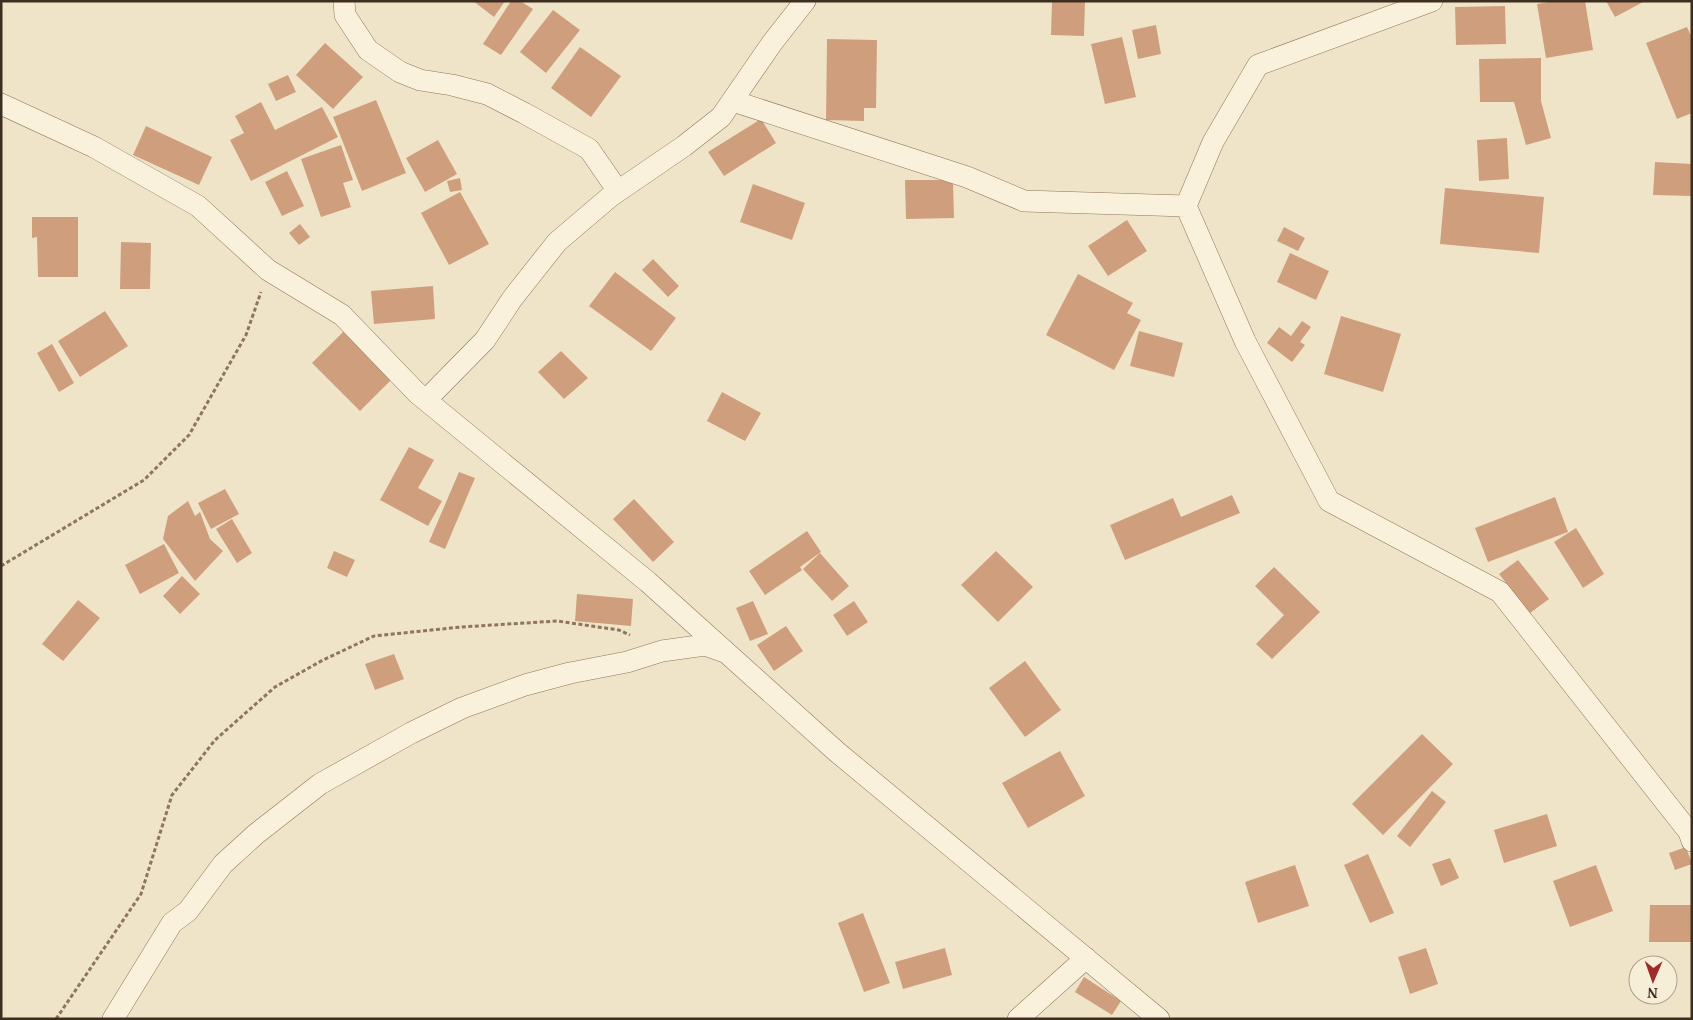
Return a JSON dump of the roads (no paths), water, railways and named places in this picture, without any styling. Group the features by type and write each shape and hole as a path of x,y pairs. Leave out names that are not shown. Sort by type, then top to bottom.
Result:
{"street":[{"path":"344,1 345,15 368,50 400,72 420,80 452,85 487,94 589,148 618,191"},
{"path":"426,400 485,340 512,299 557,242 618,191 721,118 772,43 805,1"},
{"path":"1432,1 1258,65 1213,142 1186,206 1245,341 1329,501 1500,592 1689,832 1692,841"},
{"path":"733,101 967,177 1024,201 1186,206"},
{"path":"1,104 94,147 198,206 268,270 342,315 426,400 648,582 837,752 1159,1019"},
{"path":"114,1019 172,923 188,911 222,864 269,822 320,784 411,733 462,708 524,685 570,673 627,662 662,652 705,645 728,653"},
{"path":"1018,1019 1086,958"}]}
